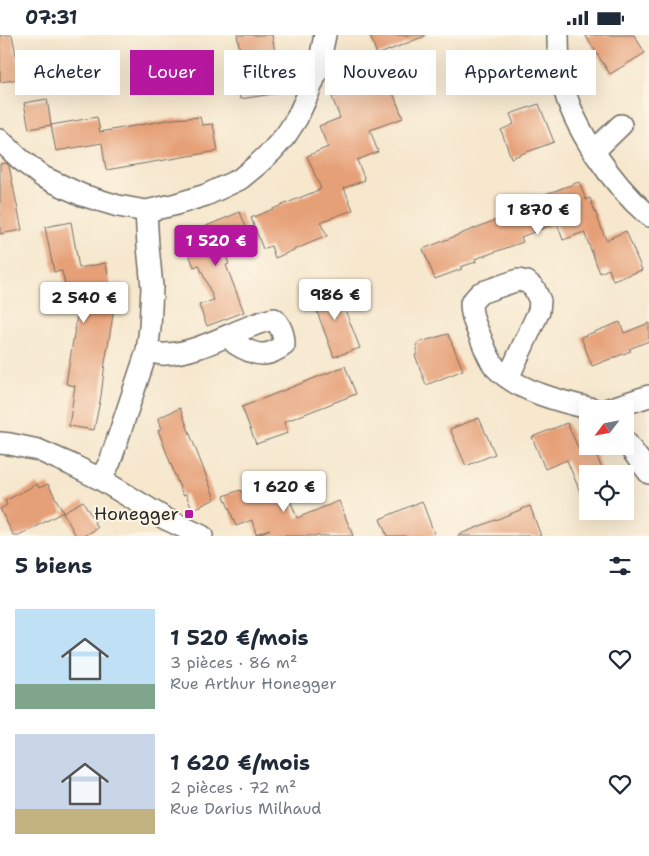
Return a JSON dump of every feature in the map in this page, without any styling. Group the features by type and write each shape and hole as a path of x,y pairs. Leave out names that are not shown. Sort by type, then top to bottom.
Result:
{"street":[{"path":"0,140 43,177 82,195 118,206 146,211 206,195 240,179 272,151 286,135 297,118 318,69 325,35"},
{"path":"558,35 558,53 562,81 574,116 594,151 620,186 649,216"},
{"path":"594,151 621,125"},
{"path":"100,479 110,462 146,351 150,329 152,287 146,211"},
{"path":"146,351 164,355 182,352 230,335"},
{"path":"508,378 536,393 579,405"},
{"path":"634,401 649,396"},
{"path":"0,443 38,450 70,464 100,479 166,519 202,536"},
{"path":"634,453 649,473"}],"building":[{"path":"0,35 12,35 15,50 15,80 0,82"},
{"path":"237,35 272,35 275,50 240,50"},
{"path":"370,35 425,35 390,50 375,50"},
{"path":"585,35 634,35 645,53 610,74"},
{"path":"239,95 266,95 240,99"},
{"path":"337,95 394,95 403,118 370,130 378,152 357,160 365,180 344,188 353,210 320,222 327,236 275,258 271,246 263,249 251,218 321,189 307,156 328,147 319,126 340,118 332,97"},
{"path":"47,99 51,125 29,129 24,103"},
{"path":"539,104 554,142 511,158 501,130 514,124 510,114"},
{"path":"97,117 100,132 173,119 200,117 202,125 213,124 218,151 106,170 102,143 56,151 51,125"},
{"path":"6,163 9,166 22,230 0,234 0,164"},
{"path":"579,182 586,200 590,198 606,240 626,231 642,270 613,281 609,269 600,273 584,232 563,240 557,223 521,237 523,242 475,259 476,262 460,267 462,269 435,279 423,249 548,199 546,194"},
{"path":"240,212 246,227 220,238 229,264 226,265 244,312 207,326 199,305 214,300 199,265 194,267 182,236"},
{"path":"71,222 79,268 106,263 114,309 94,430 69,426 75,386 66,384 77,316 73,292 67,293 62,271 54,272 45,227"},
{"path":"335,284 360,348 334,357 310,293"},
{"path":"620,322 624,333 649,323 649,341 629,349 631,351 592,366 581,337"},
{"path":"448,334 463,370 426,385 415,355 417,354 417,343"},
{"path":"345,366 356,394 284,422 288,433 256,444 242,407"},
{"path":"180,408 215,499 192,510 186,494 183,495 158,430 162,429 158,418"},
{"path":"479,418 495,454 466,466 450,429"},
{"path":"567,423 579,450 579,455 596,455 600,465 579,465 579,489 567,460 545,469 532,437"},
{"path":"281,476 297,518 339,501 353,536 255,536 270,529 256,534 252,520 236,526 224,496 240,490 241,492"},
{"path":"37,484 39,488 48,484 63,512 19,536 14,536 0,509 7,505 5,501"},
{"path":"83,501 98,528 84,536 76,536 63,512"},
{"path":"422,501 435,536 387,536 380,519"},
{"path":"530,506 541,536 458,536 458,535"}],"place":[{"name":"Honegger","path":"189,514"}]}
